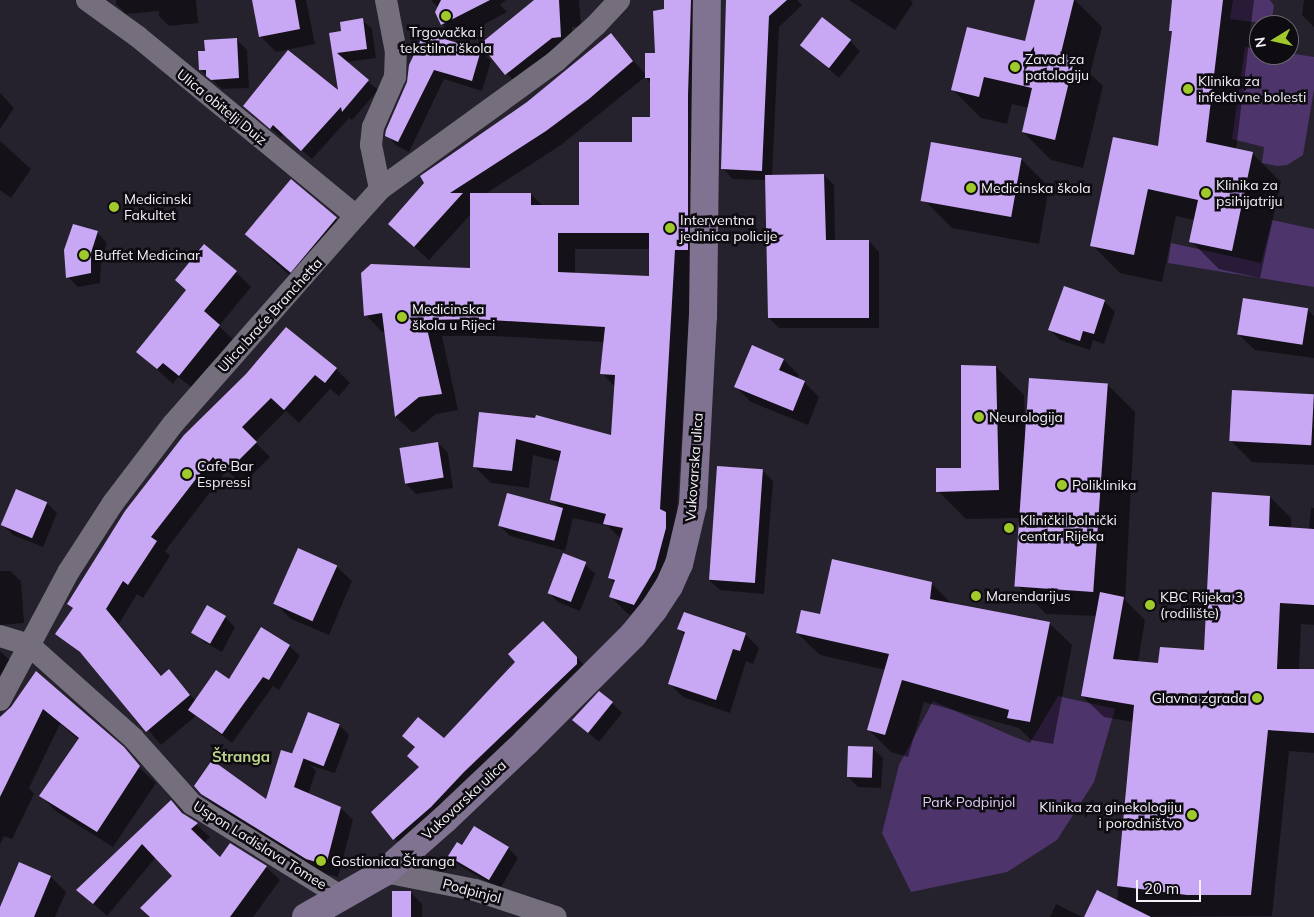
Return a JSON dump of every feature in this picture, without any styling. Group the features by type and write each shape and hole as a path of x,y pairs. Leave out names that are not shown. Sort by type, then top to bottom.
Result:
{"main road":[{"name":"Vukovarska ulica","path":"306,917 386,872 526,742 633,635 654,609 669,586 679,564 688,537 693,505 703,317 707,0"}],"street":[{"name":"Ulica obitelji Duiz","path":"87,0 137,36 356,216"},
{"path":"380,189 371,145 373,127 395,77 396,52 386,0"},
{"name":"Ulica braće Branchetta","path":"0,700 69,570 113,503 173,424 356,216 380,189 556,61 596,25 619,0"},
{"path":"0,636 29,645"},
{"name":"Uspon Ladislava Tomee","path":"29,645 133,738 192,804 342,897"},
{"name":"Podpinjol","path":"386,872 475,890 556,917"}],"green space":[{"path":"1233,0 1270,0 1274,6 1272,15 1249,15 1249,21 1230,19"},
{"path":"1245,47 1249,48 1249,65 1299,65 1299,55 1314,57 1314,89 1303,155 1287,165 1277,166 1262,163 1264,147 1232,139"},
{"path":"1272,220 1314,229 1314,287 1168,263 1171,243 1261,263"},
{"name":"Park Podpinjol","path":"1058,696 1115,709 1094,782 1057,840 1007,872 911,892 882,833 899,765 933,701 1030,743"}],"building":[{"path":"252,0 295,0 300,29 259,37"},
{"path":"441,0 490,0 441,25 435,12"},
{"path":"534,0 559,0 561,37 552,38 505,75 480,44"},
{"path":"664,0 691,0 688,95 688,250 675,250 660,509 666,512 666,528 655,569 634,605 609,597 615,580 608,578 623,528 603,524 606,514 550,500 561,451 516,439 512,471 473,467 479,412 535,418 536,415 611,435 615,375 600,374 605,327 475,319 425,320 442,394 419,397 395,417 382,313 364,316 361,273 371,264 470,268 470,193 531,193 531,205 579,205 579,142 632,142 632,117 650,117 650,78 645,78 645,53 655,53 653,11 664,9","holes":["558,233 649,233 649,276 558,272"]},
{"path":"726,0 787,0 769,16 762,171 721,169"},
{"name":"Zavod za patologiju","path":"1035,0 1074,0 1061,53 1075,57 1055,140 1022,132 1032,88 984,77 979,97 951,90 967,27 1025,41"},
{"name":"Klinika za psihijatriju","path":"1172,0 1223,0 1206,142 1253,152 1232,251 1189,242 1198,200 1148,189 1134,255 1090,246 1113,137 1158,146 1172,31 1169,31"},
{"path":"822,17 851,40 829,68 800,45"},
{"path":"363,18 367,49 337,53 369,80 342,112 341,107 301,151 273,125 270,129 243,106 288,50 338,90 329,33 341,31 340,22"},
{"path":"424,33 481,50 472,81 434,70 398,142 385,136 386,130 407,82 409,65"},
{"path":"611,33 633,61 589,99 546,131 450,193 463,193 414,247 388,224 424,183 420,176 527,102"},
{"path":"237,38 239,78 211,80 206,76 206,70 199,70 198,51 205,51 204,40"},
{"name":"Medicinska škola","path":"931,142 1022,158 1011,217 921,201"},
{"path":"824,174 826,240 869,240 869,318 768,318 765,175"},
{"path":"291,179 337,218 291,273 245,234"},
{"path":"73,224 98,231 91,253 91,273 66,278 64,250"},
{"path":"204,244 237,271 204,311 220,325 179,376 163,363 157,369 136,352 186,290 175,280"},
{"path":"1064,286 1105,300 1094,334 1083,331 1080,341 1048,330"},
{"path":"1243,298 1308,308 1302,345 1237,335"},
{"path":"286,327 337,368 325,383 315,375 284,410 271,398 242,427 257,442 227,472 213,457 151,537 157,541 128,585 123,581 106,609 161,676 169,669 190,695 146,732 80,652 55,634 73,608 67,604 125,511 184,435 246,374"},
{"path":"752,345 784,359 779,370 805,381 793,411 734,387"},
{"name":"Neurologija","path":"961,365 996,366 999,490 936,492 936,468 961,468"},
{"name":"Poliklinika","path":"1029,378 1108,384 1093,592 1014,586"},
{"path":"1232,390 1314,394 1311,445 1229,441"},
{"path":"438,442 444,478 405,484 399,448"},
{"path":"717,466 763,469 755,583 709,580"},
{"path":"16,489 47,502 32,538 1,525"},
{"path":"1212,492 1270,496 1269,526 1314,529 1314,605 1280,603 1277,669 1314,669 1314,733 1268,730 1251,895 1187,895 1117,886 1134,705 1081,696 1100,592 1124,597 1113,659 1158,663 1160,647 1204,650"},
{"path":"507,493 563,508 554,541 498,526"},
{"path":"298,548 337,565 312,621 273,604"},
{"path":"563,553 586,562 571,602 548,593"},
{"path":"832,559 932,582 930,599 1050,622 1030,722 1007,718 1009,710 902,680 885,735 867,730 889,654 796,633 801,610 820,614"},
{"path":"207,605 226,616 210,644 191,633"},
{"path":"684,612 746,633 740,651 733,649 716,700 668,684 685,632 677,629"},
{"path":"543,621 577,657 577,664 464,772 431,807 393,840 371,812 419,767 407,756 415,747 402,736 418,717 444,738 515,662 508,654"},
{"path":"261,627 290,645 269,680 263,677 222,734 188,710 216,670 229,679"},
{"path":"36,671 124,747 140,766 97,832 39,796 79,738 43,709 0,797 0,717 11,707"},
{"path":"599,691 613,702 588,733 572,720"},
{"path":"308,712 340,724 324,766 292,754"},
{"path":"848,746 873,747 872,778 847,777"},
{"path":"281,750 304,757 294,787 341,807 326,865 306,859 201,794 194,786 212,760 266,799"},
{"path":"171,800 182,813 198,823 191,829 220,857 230,843 267,866 230,917 150,917 140,908 172,876 142,844 93,904 76,890"},
{"path":"474,826 509,847 489,880 448,856 457,842 462,845"},
{"path":"19,862 51,876 34,917 0,917 0,907"},
{"path":"1097,890 1151,917 1084,917"},
{"path":"392,891 411,891 411,917 392,917"}],"place":[{"name":"Trgovačka i tekstilna škola","path":"446,16"},
{"name":"Zavod za patologiju","path":"1015,67"},
{"name":"Klinika za infektivne bolesti","path":"1188,89"},
{"name":"Medicinska škola","path":"971,188"},
{"name":"Klinika za psihijatriju","path":"1206,193"},
{"name":"Medicinski Fakultet","path":"114,207"},
{"name":"Interventna jedinica policije","path":"670,228"},
{"name":"Buffet Medicinar","path":"84,255"},
{"name":"Medicinska škola u Rijeci","path":"402,317"},
{"name":"Neurologija","path":"979,417"},
{"name":"Cafe Bar Espressi","path":"187,474"},
{"name":"Poliklinika","path":"1062,485"},
{"name":"Klinički bolnički centar Rijeka","path":"1009,528"},
{"name":"Marendarijus","path":"976,596"},
{"name":"KBC Rijeka 3 (rodilište)","path":"1150,605"},
{"name":"Glavna zgrada","path":"1257,698"},
{"name":"Klinika za ginekologiju i porodništvo","path":"1192,815"},
{"name":"Gostionica Štranga","path":"321,861"}],"district":[{"name":"Štranga","path":"241,757"}]}
